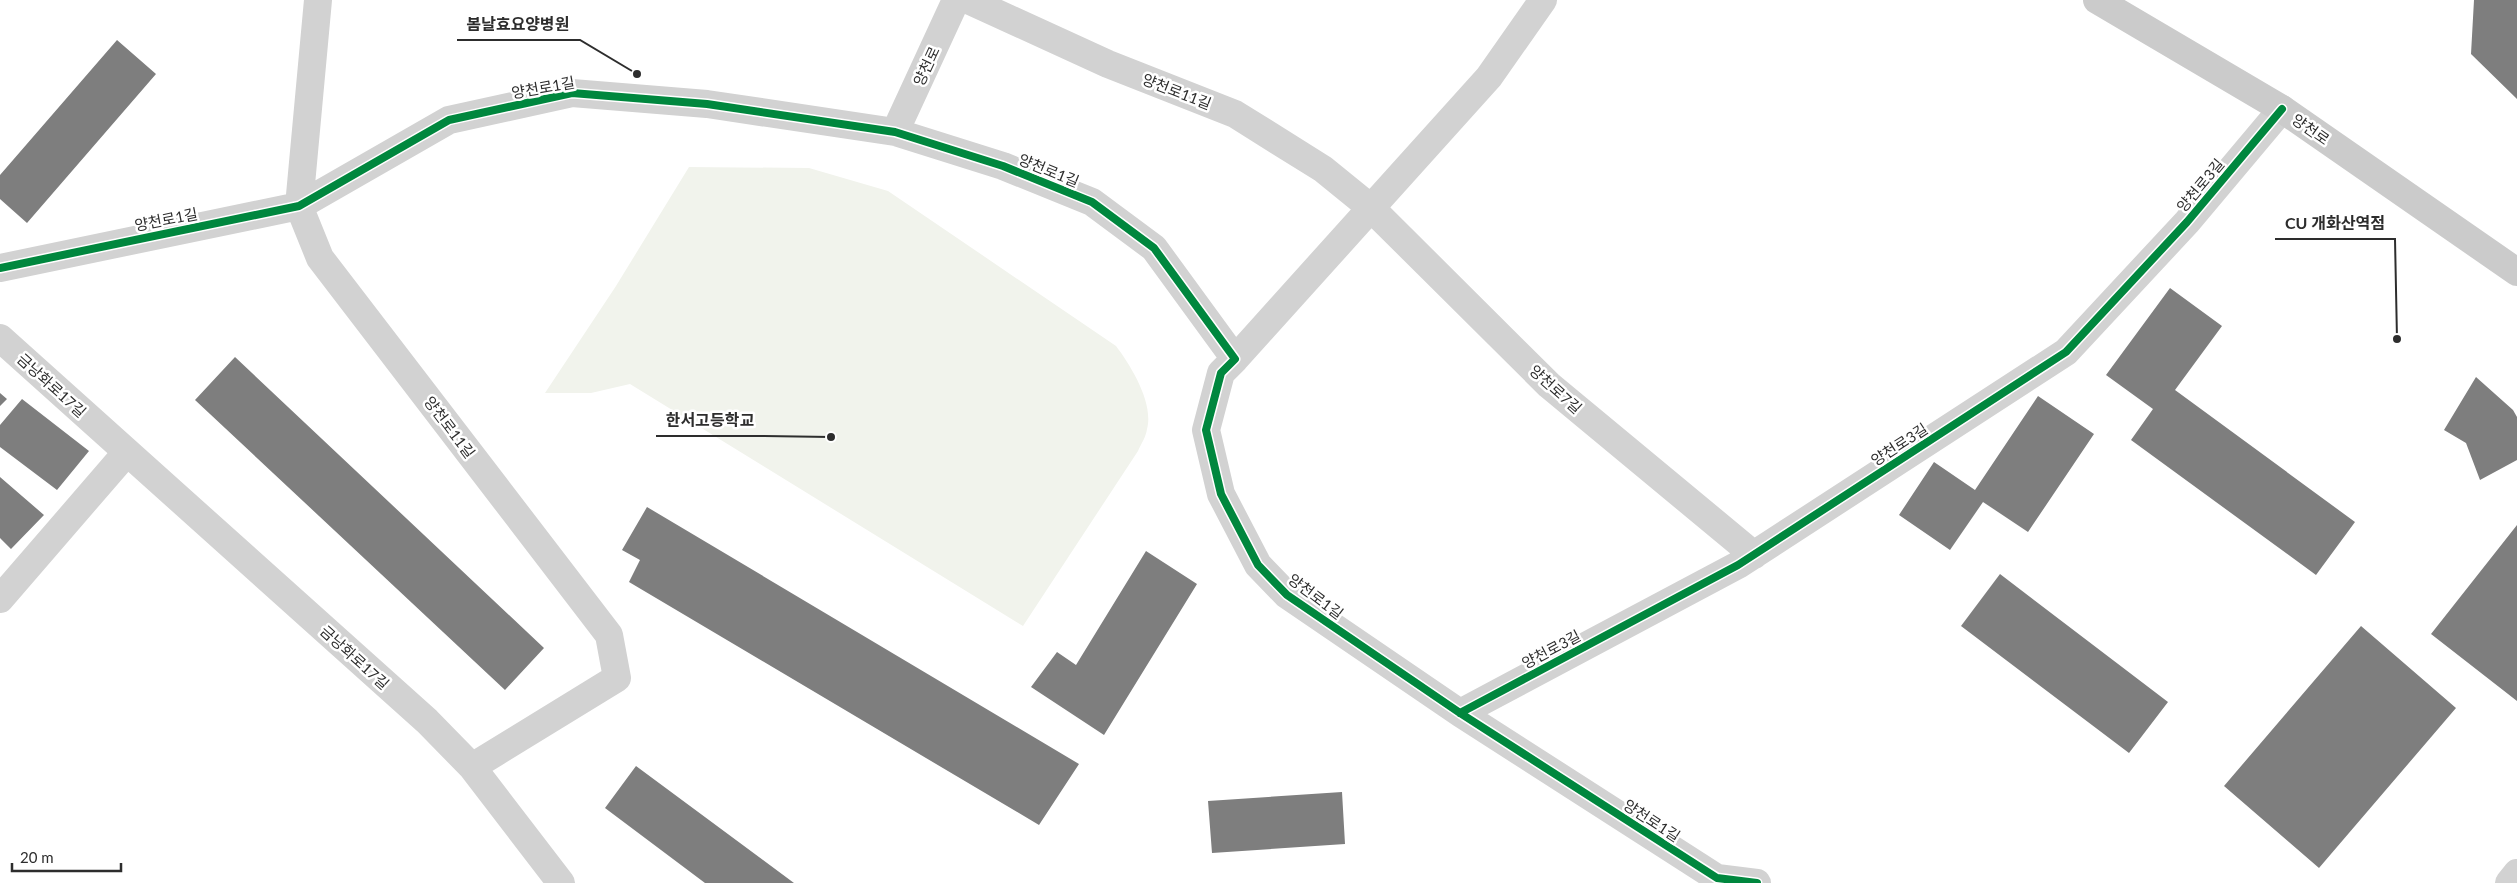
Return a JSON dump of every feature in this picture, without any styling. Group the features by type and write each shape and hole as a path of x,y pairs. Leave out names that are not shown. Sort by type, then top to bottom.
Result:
{"main road":[{"name":"양천로","path":"2097,0 2282,109 2517,272"}],"street":[{"name":"양천로11길","path":"318,0 299,206 320,258 609,635 617,678 472,767"},
{"name":"양천로","path":"895,132 956,0"},
{"name":"양천로11길","path":"968,0 1108,64 1235,114 1323,169 1371,208"},
{"path":"1234,359 1489,77 1543,0"},
{"name":"양천로1길","path":"0,268 299,206 449,120 572,93 707,104 895,132 1002,166 1092,202 1154,248 1234,359 1221,374 1206,430 1222,494 1258,566 1288,595 1460,713 1717,878 1757,883"},
{"name":"양천로3길","path":"1460,713 1754,555 2066,352 2187,222 2282,109"},
{"name":"양천로7길","path":"1371,208 1549,384 1754,555"},
{"name":"금낭화로17길","path":"0,338 427,721 472,767 560,883"},
{"path":"0,599 126,452"},
{"path":"2509,883 2517,873"}],"shaded area":[{"path":"689,167 809,168 888,191 1116,346 1140,385 1147,408 1146,435 1138,451 1023,626 630,384 591,393 545,393 616,286"}],"building":[{"path":"2474,0 2517,0 2517,99 2471,54"},
{"path":"117,40 156,74 27,223 0,199 0,175"},
{"path":"2170,288 2222,326 2175,390 2355,522 2316,575 2131,440 2153,409 2106,375"},
{"path":"235,357 544,648 505,690 195,400"},
{"path":"2476,377 2513,410 2517,417 2517,460 2480,480 2466,443 2444,430"},
{"path":"0,393 7,399 0,406"},
{"path":"2038,396 2094,434 2028,532 1983,502 1950,550 1899,515 1934,462 1975,490"},
{"path":"22,399 89,451 57,490 0,447 0,425"},
{"path":"0,477 44,515 11,549 0,538"},
{"path":"647,507 1079,764 1039,825 629,582 640,560 622,550"},
{"path":"2517,525 2517,701 2431,634"},
{"path":"1146,551 1197,584 1104,735 1031,687 1057,652 1076,665"},
{"path":"2000,574 2168,702 2129,753 1961,626"},
{"path":"2361,626 2456,708 2319,868 2224,786"},
{"path":"636,766 794,883 705,883 605,808"},
{"path":"1342,792 1345,844 1212,853 1208,801"}],"cycle path":[{"path":"0,268 299,206 449,120 572,93 707,104 895,132 1003,166 1092,202 1154,248 1235,359 1221,373 1206,430 1221,494 1258,565 1287,595 1460,713 1717,878 1757,883"},
{"path":"1460,713 1738,565 2066,352 2187,222 2282,109"}],"place":[{"name":"봄날효요양병원","path":"637,74"},
{"name":"CU 개화산역점","path":"2397,339"},
{"name":"한서고등학교","path":"831,437"}]}
